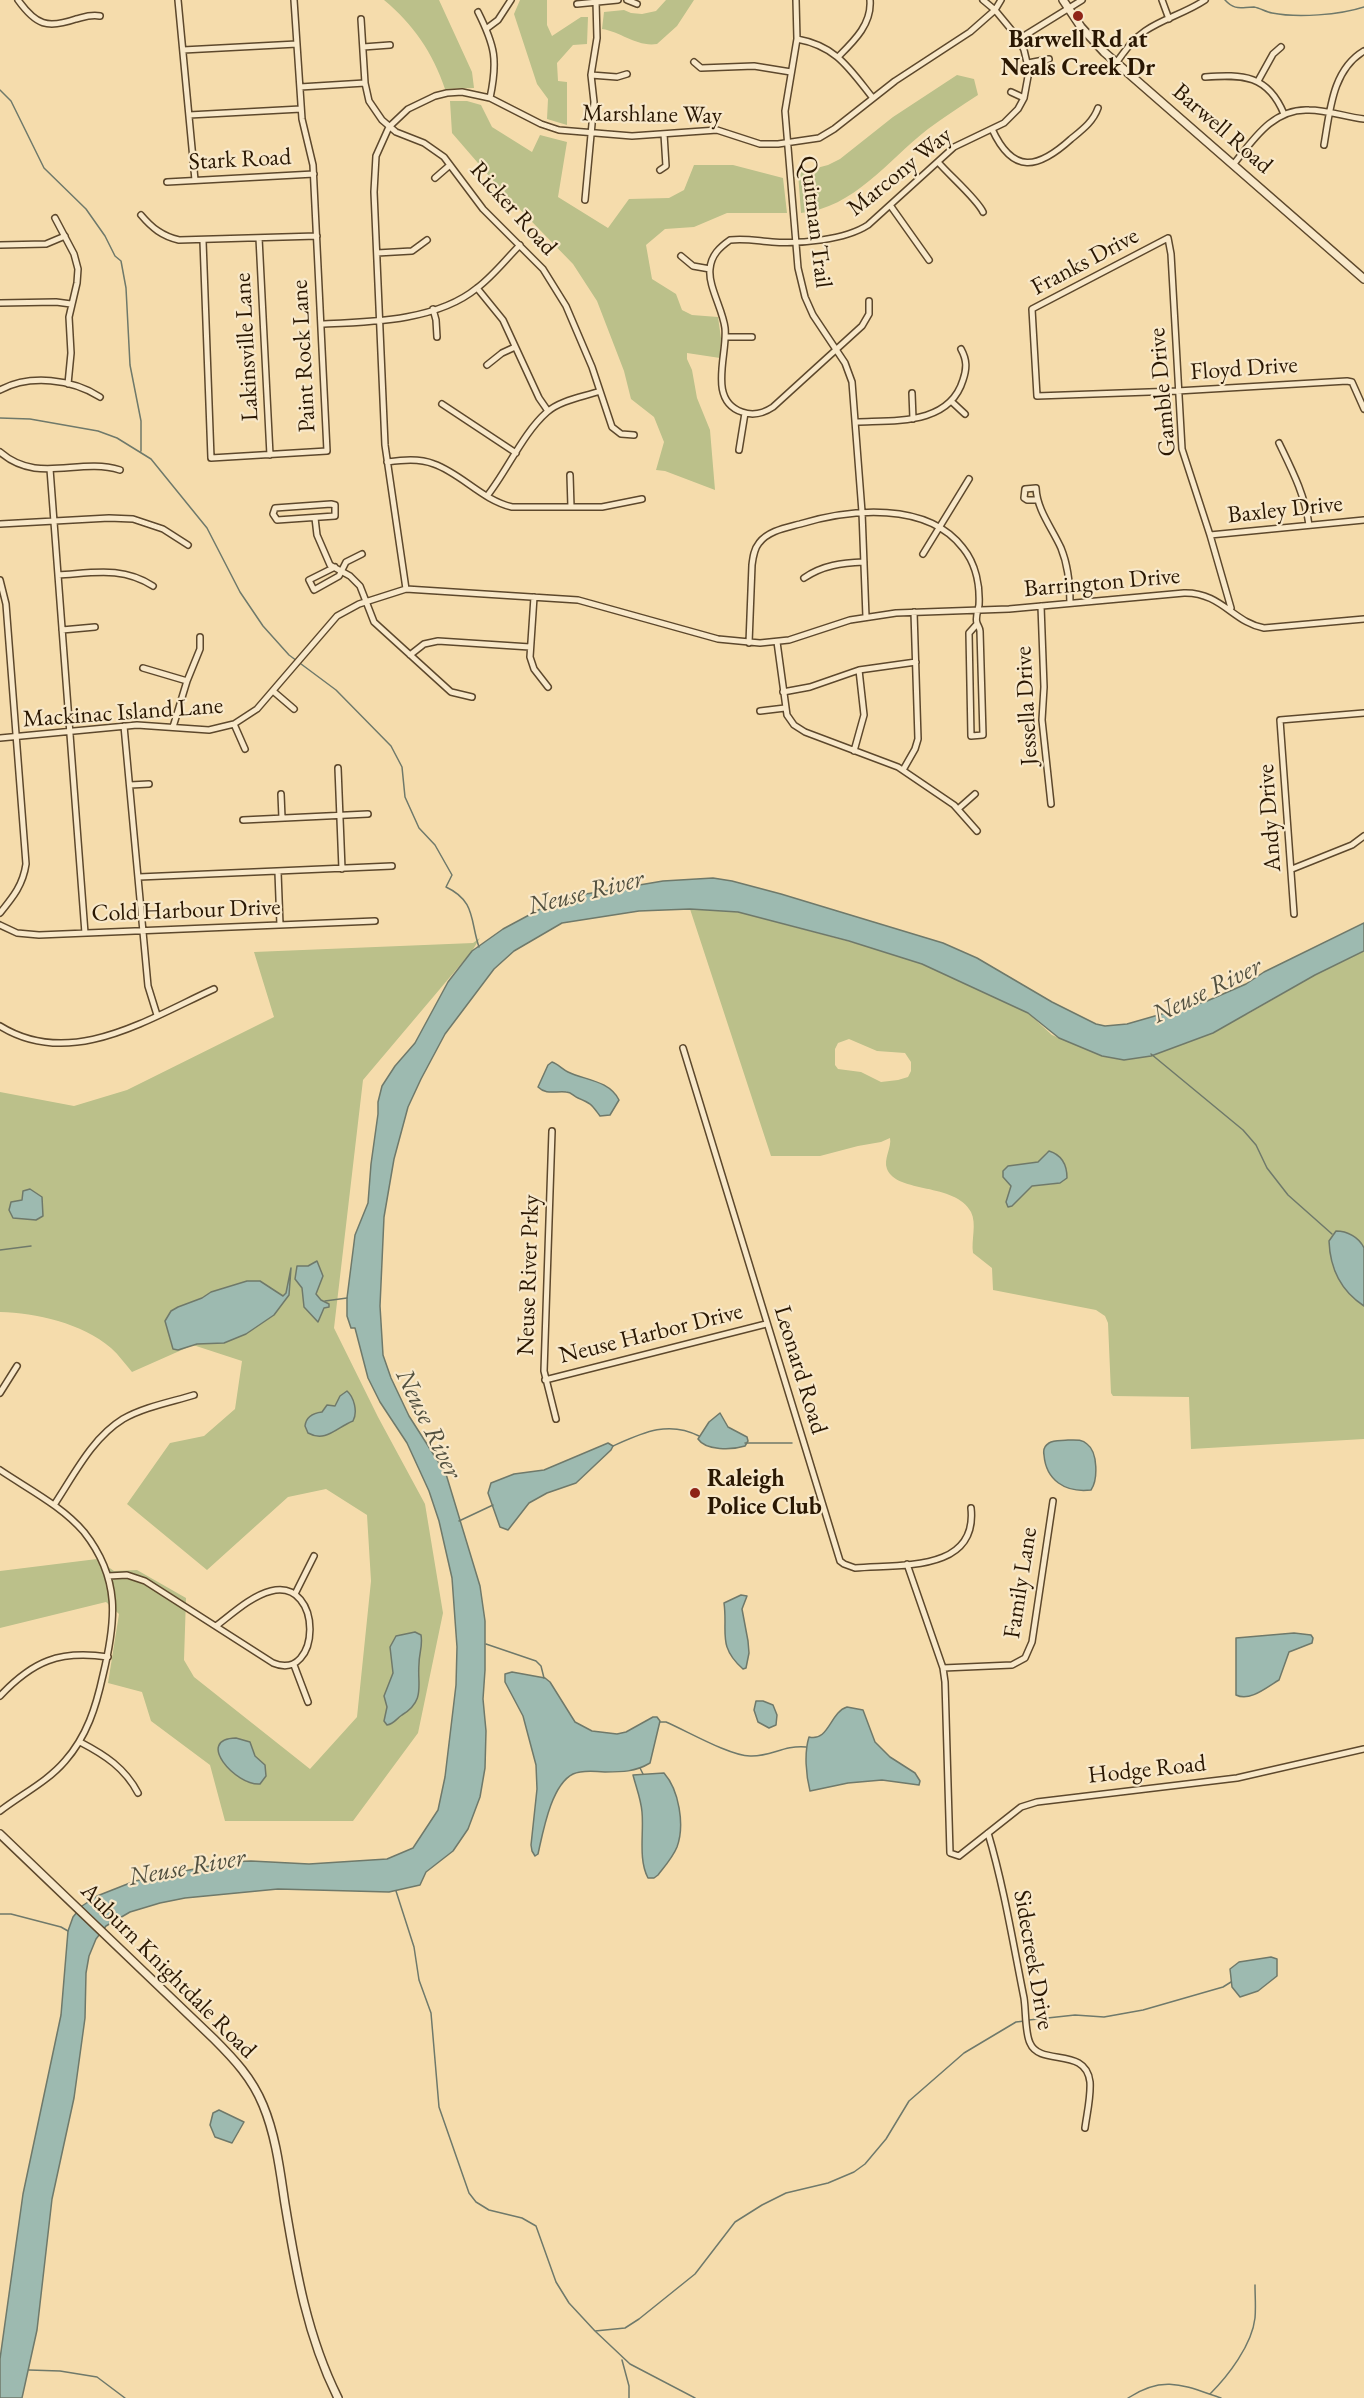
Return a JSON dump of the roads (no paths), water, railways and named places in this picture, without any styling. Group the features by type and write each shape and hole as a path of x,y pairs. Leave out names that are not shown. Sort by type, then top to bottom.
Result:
{"street":[{"path":"18,0 27,11 45,25 92,15 100,16"},
{"path":"178,0 195,180"},
{"name":"Paint Rock Lane","path":"203,241 211,458 327,451 314,174 301,109 294,0"},
{"path":"486,29 498,20 511,0"},
{"path":"577,4 618,0"},
{"path":"627,0 637,4"},
{"name":"Quitman Trail","path":"795,0 797,39 785,99 795,241 799,275 805,297 813,315 845,363 852,382 862,512 866,617"},
{"path":"838,57 855,41 864,27 868,18 870,0"},
{"path":"982,0 995,10 1019,39 1029,63 1029,80 1024,98 1011,92"},
{"name":"Marshlane Way","path":"406,589 387,462 377,253 374,168 382,140 389,127 408,109 435,96 462,92 490,98 541,124 559,130 632,136 717,130 760,144 809,141 826,135 872,98 970,32 995,10 1001,0"},
{"name":"Barwell Road","path":"1063,0 1091,40 1364,279"},
{"path":"1019,39 1082,0"},
{"path":"1162,0 1169,19"},
{"path":"1116,63 1135,39 1145,31 1185,13 1204,0"},
{"path":"585,200 594,102 591,75 597,38 596,1"},
{"path":"478,12 495,58 490,98"},
{"name":"Ricker Road","path":"361,19 365,83 369,100 382,120 396,132 424,143 444,158 478,203 543,269 554,284 584,347 612,427 621,434 634,435"},
{"path":"797,39 823,46 838,57 872,98"},
{"path":"183,50 297,44"},
{"path":"363,48 390,45"},
{"path":"1258,81 1273,54 1281,47"},
{"path":"1324,145 1329,113 1338,80 1353,59 1364,51"},
{"path":"1029,63 1049,59"},
{"path":"694,62 701,68 754,66 791,72"},
{"path":"591,75 617,77 627,74"},
{"path":"1205,77 1242,76 1258,81 1271,92 1284,114"},
{"path":"300,87 365,83"},
{"name":"Marcony Way","path":"710,269 715,253 730,240 744,238 774,242 795,241 842,236 859,231 954,147 992,129 1012,116 1024,98"},
{"path":"992,129 999,144 1011,156 1022,161 1041,160 1053,156 1090,123 1098,108"},
{"path":"189,115 301,109"},
{"path":"1233,165 1266,126 1284,114 1310,110 1364,119"},
{"path":"660,170 666,166 664,134"},
{"path":"938,162 962,189 980,204 983,212"},
{"path":"435,178 450,165"},
{"name":"Stark Road","path":"168,182 314,174"},
{"path":"890,205 929,260"},
{"path":"141,215 166,237 179,240 317,236"},
{"path":"55,218 74,254 78,269 69,324 71,362 68,384"},
{"path":"0,245 46,244 65,237"},
{"name":"Lakinsville Lane","path":"259,238 270,455"},
{"name":"Gamble Drive","path":"1168,238 1171,254 1182,449 1231,609"},
{"name":"Franks Drive","path":"1037,396 1032,309 1168,238"},
{"path":"377,253 412,251 427,240"},
{"path":"321,324 395,320 459,300 477,288 520,245"},
{"path":"681,256 693,266 710,269 726,337 722,388 728,401 739,411 745,413 761,413 773,407 867,319 870,301"},
{"path":"477,288 503,320 538,398 548,411"},
{"path":"0,303 71,304"},
{"path":"433,309 436,320 436,337"},
{"path":"726,337 752,337"},
{"path":"488,365 502,352 515,347"},
{"path":"856,422 914,418 935,412 951,401 962,384 966,366 961,349"},
{"path":"0,390 21,381 33,380 84,388 100,397"},
{"name":"Floyd Drive","path":"1037,396 1347,381 1352,382 1364,409"},
{"path":"487,496 533,428 548,411 600,391"},
{"path":"912,393 914,418"},
{"path":"951,401 965,414"},
{"path":"442,404 516,453"},
{"path":"739,450 745,413"},
{"path":"1279,442 1301,488 1309,525"},
{"path":"0,452 22,466 50,469 104,467 120,470"},
{"path":"387,462 412,459 434,464 498,504 512,507 602,507 642,499"},
{"path":"50,469 85,933"},
{"path":"570,475 571,507"},
{"path":"923,554 969,479"},
{"path":"1037,500 1023,498 1025,489 1036,488 1037,500 1065,558 1070,603"},
{"path":"335,505 335,516 315,518 277,520 274,518 273,511 275,508 335,505"},
{"path":"749,643 753,554 759,542 776,531 830,515 862,512 884,512 925,521 940,528 958,542 971,561 977,583 983,735 971,736 969,633 977,624"},
{"path":"0,524 109,518 133,519 163,529 188,545"},
{"path":"315,518 316,534 330,565 342,570 360,586 374,622 451,692 472,697"},
{"name":"Baxley Drive","path":"1210,535 1364,520"},
{"path":"335,567 309,580 314,590 339,576 346,562 362,554"},
{"path":"804,578 817,570 833,565 864,562"},
{"path":"58,575 118,572 139,577 153,586"},
{"path":"0,580 6,604 26,864 20,889 0,913"},
{"name":"Mackinac Island Lane","path":"0,738 124,726 209,730 234,724 257,709 273,692 330,622 343,612 366,602 406,589 588,602 718,639 749,643 777,642 800,637 866,617 914,612 978,611"},
{"name":"Barrington Drive","path":"978,611 1189,593 1209,598 1231,609 1249,623 1264,628 1364,619"},
{"path":"534,597 530,657 534,669 548,687"},
{"name":"Jessella Drive","path":"1041,606 1044,687 1042,720 1051,804"},
{"path":"903,770 918,739 914,612"},
{"path":"62,630 95,627"},
{"path":"173,728 186,681 200,649 200,637"},
{"path":"410,655 424,644 438,641 530,647"},
{"path":"777,642 785,708 790,720 798,729 903,770 958,809 977,831"},
{"path":"783,692 810,687 859,670 916,662"},
{"path":"143,668 186,681"},
{"path":"854,751 864,715 859,670"},
{"path":"273,692 294,709"},
{"path":"760,711 785,708"},
{"name":"Andy Drive","path":"1294,914 1280,720 1364,713"},
{"path":"234,724 245,749"},
{"path":"124,726 149,993 157,1015"},
{"path":"338,768 342,869"},
{"path":"130,785 149,784"},
{"path":"281,794 282,818"},
{"path":"958,809 975,794"},
{"path":"243,820 368,814"},
{"path":"1292,869 1352,844 1364,836"},
{"path":"139,877 392,866"},
{"path":"278,872 280,925"},
{"name":"Cold Harbour Drive","path":"0,925 17,933 27,934 375,921"},
{"path":"0,1026 20,1036 41,1042 80,1043 105,1038 213,989"},
{"name":"Leonard Road","path":"683,1048 840,1561 855,1568 935,1561 950,1555 968,1536 973,1521 971,1508"},
{"name":"Neuse River Prky","path":"552,1131 545,1380 556,1419"},
{"name":"Neuse Harbor Drive","path":"545,1380 766,1324"},
{"path":"0,1394 17,1366"},
{"path":"54,1505 92,1448 109,1430 139,1412 194,1395"},
{"path":"0,1470 54,1505 85,1534 100,1557 108,1576 114,1617 108,1657 95,1708 80,1742 50,1776 0,1811"},
{"name":"Family Lane","path":"943,1668 1011,1665 1025,1658 1032,1642 1053,1501"},
{"path":"295,1593 314,1556"},
{"path":"908,1564 943,1668"},
{"path":"108,1576 123,1575 138,1578 273,1663 285,1667 294,1665 304,1653 310,1624 304,1605 295,1593 281,1590 268,1592 216,1626"},
{"path":"0,1696 26,1671 50,1659 75,1654 108,1657"},
{"path":"294,1665 308,1702"},
{"name":"Hodge Road","path":"943,1668 950,1853 959,1856 1021,1807 1037,1802 1237,1778 1364,1749"},
{"path":"80,1742 117,1765 129,1778 138,1793"},
{"name":"Sidecreek Drive","path":"988,1833 1000,1874 1030,2044 1037,2052 1072,2061 1082,2065 1087,2071 1090,2088 1085,2128"},
{"name":"Auburn Knightdale Road","path":"0,1834 240,2066 263,2104 274,2139 296,2271 307,2321 321,2361 338,2398"}],"water":[{"path":"713,878 781,894 943,943 977,958 1052,1002 1096,1024 1105,1026 1127,1024 1207,1001 1246,984 1264,972 1364,923 1364,951 1315,975 1213,1033 1151,1056 1124,1060 1102,1056 1059,1038 1028,1013 922,964 849,941 738,912 690,909 639,911 562,923 514,951 494,969 445,1034 408,1107 394,1159 384,1217 380,1306 383,1355 391,1378 409,1416 446,1474 480,1586 485,1621 483,1699 486,1731 485,1768 480,1797 468,1829 453,1851 426,1872 420,1885 389,1892 278,1889 185,1898 130,1912 106,1926 96,1939 89,1956 86,1973 85,2018 74,2098 52,2199 37,2330 22,2398 0,2398 0,2359 23,2194 61,2015 68,1931 73,1917 82,1906 97,1896 135,1881 229,1862 309,1864 387,1859 413,1848 438,1810 445,1777 456,1685 457,1647 452,1578 439,1521 429,1491 407,1443 380,1402 368,1378 355,1328 351,1328 347,1316 355,1235 368,1203 378,1102 382,1086 395,1066 415,1043 448,982 472,951 503,929 544,907 580,895 663,881"},
{"path":"552,1062 574,1075 603,1084 615,1093 619,1100 610,1115 600,1116 591,1105 570,1093 547,1092 538,1087 548,1065"},
{"path":"1049,1151 1063,1162 1067,1178 1060,1183 1032,1186 1012,1206 1008,1207 1006,1202 1011,1186 1003,1177 1003,1171 1008,1166 1038,1162"},
{"path":"30,1189 42,1197 43,1216 36,1220 13,1218 9,1210 11,1202 22,1200 23,1191"},
{"path":"1336,1231 1352,1235 1364,1248 1364,1306 1343,1286 1334,1269 1329,1241"},
{"path":"317,1261 323,1276 316,1294 329,1304 329,1307 324,1308 318,1322 304,1307 302,1288 295,1279 297,1266 308,1266"},
{"path":"291,1268 289,1295 274,1315 246,1334 224,1343 197,1344 178,1350 173,1349 165,1321 171,1311 211,1292 247,1281 260,1281 283,1296 286,1293"},
{"path":"347,1391 354,1405 353,1421 326,1435 314,1436 308,1433 305,1426 309,1417 322,1412 327,1405 335,1406 340,1396"},
{"path":"720,1413 728,1427 747,1437 748,1441 745,1446 727,1449 713,1448 698,1439 709,1422"},
{"path":"1083,1441 1091,1448 1096,1473 1091,1490 1065,1487 1053,1478 1049,1471 1044,1453 1045,1447 1051,1442"},
{"path":"608,1443 613,1446 611,1450 576,1483 547,1493 529,1503 508,1530 500,1527 488,1493 491,1483 514,1474 544,1470"},
{"path":"741,1595 747,1596 742,1609 749,1653 746,1668 743,1669 735,1661 727,1646 724,1603"},
{"path":"415,1632 421,1635 419,1692 415,1704 387,1725 384,1721 387,1707 384,1696 393,1673 390,1647 396,1636"},
{"path":"1294,1633 1311,1635 1312,1643 1289,1652 1279,1680 1253,1695 1241,1697 1236,1695 1236,1638"},
{"path":"512,1672 545,1678 550,1682 575,1722 592,1731 617,1734 626,1732 653,1717 657,1717 660,1721 650,1763 628,1771 580,1772 565,1780 549,1810 538,1854 535,1856 531,1845 537,1789 536,1765 523,1716 505,1682 505,1674"},
{"path":"756,1701 773,1705 777,1715 776,1725 769,1728 758,1722 754,1710"},
{"path":"847,1707 863,1710 875,1742 890,1757 915,1773 920,1781 919,1785 882,1780 848,1783 810,1791 806,1764 809,1737 821,1735 837,1714"},
{"path":"236,1738 250,1742 255,1756 265,1765 266,1776 260,1784 250,1783 240,1778 223,1762 219,1754 219,1746 224,1740"},
{"path":"664,1773 677,1798 680,1818 679,1838 675,1851 658,1875 648,1878 642,1854 640,1798 633,1775"},
{"path":"1271,1957 1277,1959 1277,1976 1258,1991 1240,1997 1232,1987 1230,1969 1239,1962"},
{"path":"219,2110 244,2122 232,2143 215,2137 210,2125 213,2113"}],"waterway":[{"path":"1225,0 1235,7 1254,7 1272,13 1294,15 1331,14 1364,7"},
{"path":"0,90 11,101 44,168 86,209 105,236 115,256 121,261 126,288 130,365 141,421 141,451"},
{"path":"0,418 30,419 98,431 117,438 151,459 207,528 240,592 263,626 289,655 336,690 391,746 402,767 405,797 419,828 435,845 452,875 446,887 456,893 467,905 479,947"},
{"path":"1151,1054 1243,1130 1256,1145 1267,1168 1288,1195 1332,1234"},
{"path":"0,1250 31,1246"},
{"path":"325,1301 347,1298"},
{"path":"613,1446 655,1430 677,1429 699,1436"},
{"path":"745,1443 792,1443"},
{"path":"459,1521 493,1505"},
{"path":"486,1644 536,1661 541,1666 544,1678"},
{"path":"660,1722 666,1722 720,1748 742,1755 757,1756 790,1748 806,1747"},
{"path":"640,1768 643,1774"},
{"path":"396,1891 414,1947 419,1980 431,2013 439,2107 469,2193 476,2202 489,2210 522,2218 536,2226 556,2282 569,2303 630,2364 695,2398"},
{"path":"0,1914 11,1914 61,1927 68,1931"},
{"path":"1029,2020 1075,2015 1104,2017 1143,2010 1223,1987 1231,1982"},
{"path":"595,2331 625,2328 639,2319 695,2274 735,2222 762,2205 786,2193 828,2183 854,2172 865,2164 886,2139 909,2101 964,2053 1016,2022 1025,2021"},
{"path":"1210,2394 1231,2369 1249,2339 1255,2318 1255,2285"},
{"path":"622,2360 629,2386 629,2398"},
{"path":"29,2370 60,2371 97,2377 125,2398"},
{"path":"1128,2398 1153,2386 1164,2384 1185,2386 1221,2398"}],"place":[{"name":"Barwell Rd at Neals Creek Dr","path":"1078,16"},
{"name":"Raleigh Police Club","path":"695,1493"}],"water label":[{"name":"Neuse River","path":"586,893"},
{"name":"Neuse River","path":"1207,991"},
{"name":"Neuse River","path":"428,1424"},
{"name":"Neuse River","path":"187,1868"}]}
